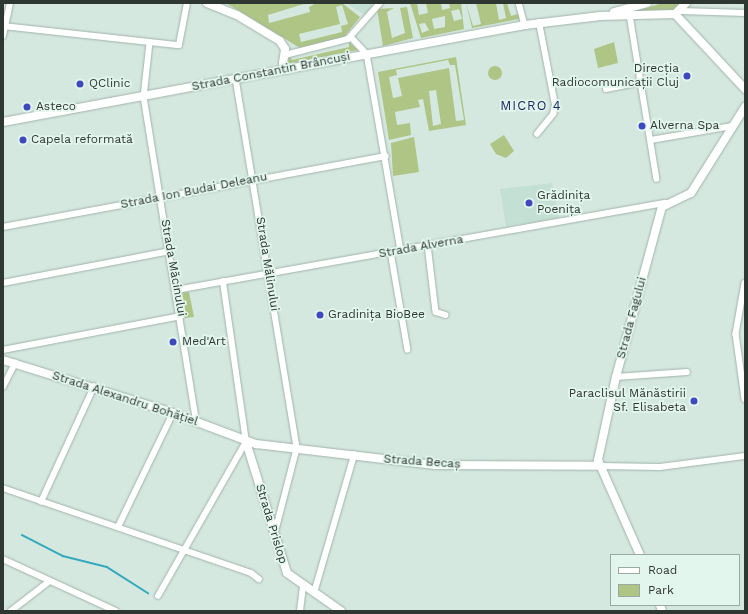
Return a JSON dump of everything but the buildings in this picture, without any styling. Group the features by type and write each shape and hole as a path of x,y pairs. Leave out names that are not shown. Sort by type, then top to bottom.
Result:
{"main road":[{"path":"207,3 237,15 280,41 285,55 283,66 287,70"},
{"path":"600,16 647,3"},
{"path":"686,3 678,12 745,89"},
{"name":"Strada Constantin Brâncuși","path":"3,122 144,97 524,25 600,16 678,12"},
{"path":"275,72 285,55"},
{"path":"665,203 692,193 745,107"},
{"name":"Strada Fagului","path":"599,466 616,377 665,203"},
{"name":"Strada Alexandru Bohățiel","path":"3,360 94,387 172,413 246,442"},
{"name":"Strada Becaș","path":"246,442 435,465 599,466"},
{"name":"Strada Prislop","path":"246,442 274,536 287,573 304,587 341,611"},
{"path":"599,466 640,554"}],"street":[{"path":"3,36 10,3"},
{"path":"4,26 150,43 182,44 187,3"},
{"path":"285,55 351,37 380,3"},
{"path":"518,3 524,25"},
{"path":"678,12 745,13"},
{"path":"630,15 652,140 656,179"},
{"path":"537,134 553,114 555,105 539,23"},
{"path":"351,37 367,54 401,250"},
{"name":"Strada Măcinului","path":"150,43 144,97 198,423"},
{"name":"Strada Mălinului","path":"236,79 297,449"},
{"path":"606,89 642,82"},
{"path":"652,140 732,126"},
{"name":"Strada Ion Budai Deleanu","path":"3,227 385,156"},
{"name":"Strada Alverna","path":"176,290 665,203"},
{"path":"428,245 436,312 446,315"},
{"path":"3,284 170,251"},
{"path":"391,252 408,350"},
{"path":"158,596 181,551 246,442 222,282"},
{"path":"745,283 736,334 745,399"},
{"path":"3,350 181,316"},
{"path":"3,387 15,364"},
{"path":"616,377 687,372"},
{"path":"41,502 94,387"},
{"path":"118,527 172,413"},
{"path":"274,536 297,449"},
{"path":"314,593 354,456"},
{"path":"599,466 660,467 745,456"},
{"path":"3,488 118,527 181,551 251,573 260,579"},
{"path":"3,559 116,611"},
{"path":"11,611 50,581"},
{"path":"300,611 304,587"}],"shaded area":[{"path":"346,3 376,3 365,15"},
{"name":"Grădinița Poenița","path":"552,183 559,218 506,226 500,189"}],"green space":[{"path":"226,3 307,3 268,15 269,23 310,12 309,7 316,3 342,3 360,17 344,37 300,48","holes":["342,5 348,24 341,26 342,32 301,42 299,34 340,24 336,7"]},
{"path":"410,3 417,3 419,15 428,13 426,3 441,3 442,10 450,8 449,3 461,3 464,29 421,38","holes":["459,9 462,19 454,21 451,11","445,16 445,27 434,29 432,19","425,23 429,30 422,33 419,24"]},
{"path":"466,3 473,26 481,24 476,3 496,3 499,20 506,18 503,3 507,3 511,16 518,14 517,3 520,16 519,19 472,28"},
{"path":"663,3 683,3 677,10 629,13"},
{"path":"407,7 413,38 383,46 377,9 394,8 387,12 392,38 405,33 400,8"},
{"path":"349,42 358,50 286,64 290,56 292,60 349,47"},
{"path":"614,42 618,63 598,68 594,49"},
{"path":"456,57 466,125 429,131 423,99 418,100 420,107 395,112 397,125 410,123 411,135 389,140 378,72","holes":["448,60 450,65 455,65 464,120 456,121 449,68 398,78 402,96 393,98 389,77 397,75 396,70","436,90 441,124 433,126 429,91"]},
{"path":"492,66 498,66 502,70 502,76 498,80 492,80 488,76 488,70"},
{"path":"504,135 514,151 506,158 496,154 490,144"},
{"path":"414,137 419,172 393,176 391,143"},
{"path":"189,292 194,317 185,318 180,293"}],"waterway":[{"path":"22,535 63,556 107,567 148,593"}],"place":[{"name":"Direcția Radiocomunicații Cluj","path":"687,76"},
{"name":"QClinic","path":"80,84"},
{"name":"Asteco","path":"27,107"},
{"name":"Alverna Spa","path":"642,126"},
{"name":"Capela reformată","path":"23,140"},
{"name":"Grădinița Poenița","path":"529,203"},
{"name":"Gradinița BioBee","path":"320,315"},
{"name":"Med'Art","path":"173,342"},
{"name":"Paraclisul Mănăstirii Sf. Elisabeta","path":"694,401"}],"district":[{"name":"MICRO 4","path":"531,106"}]}
